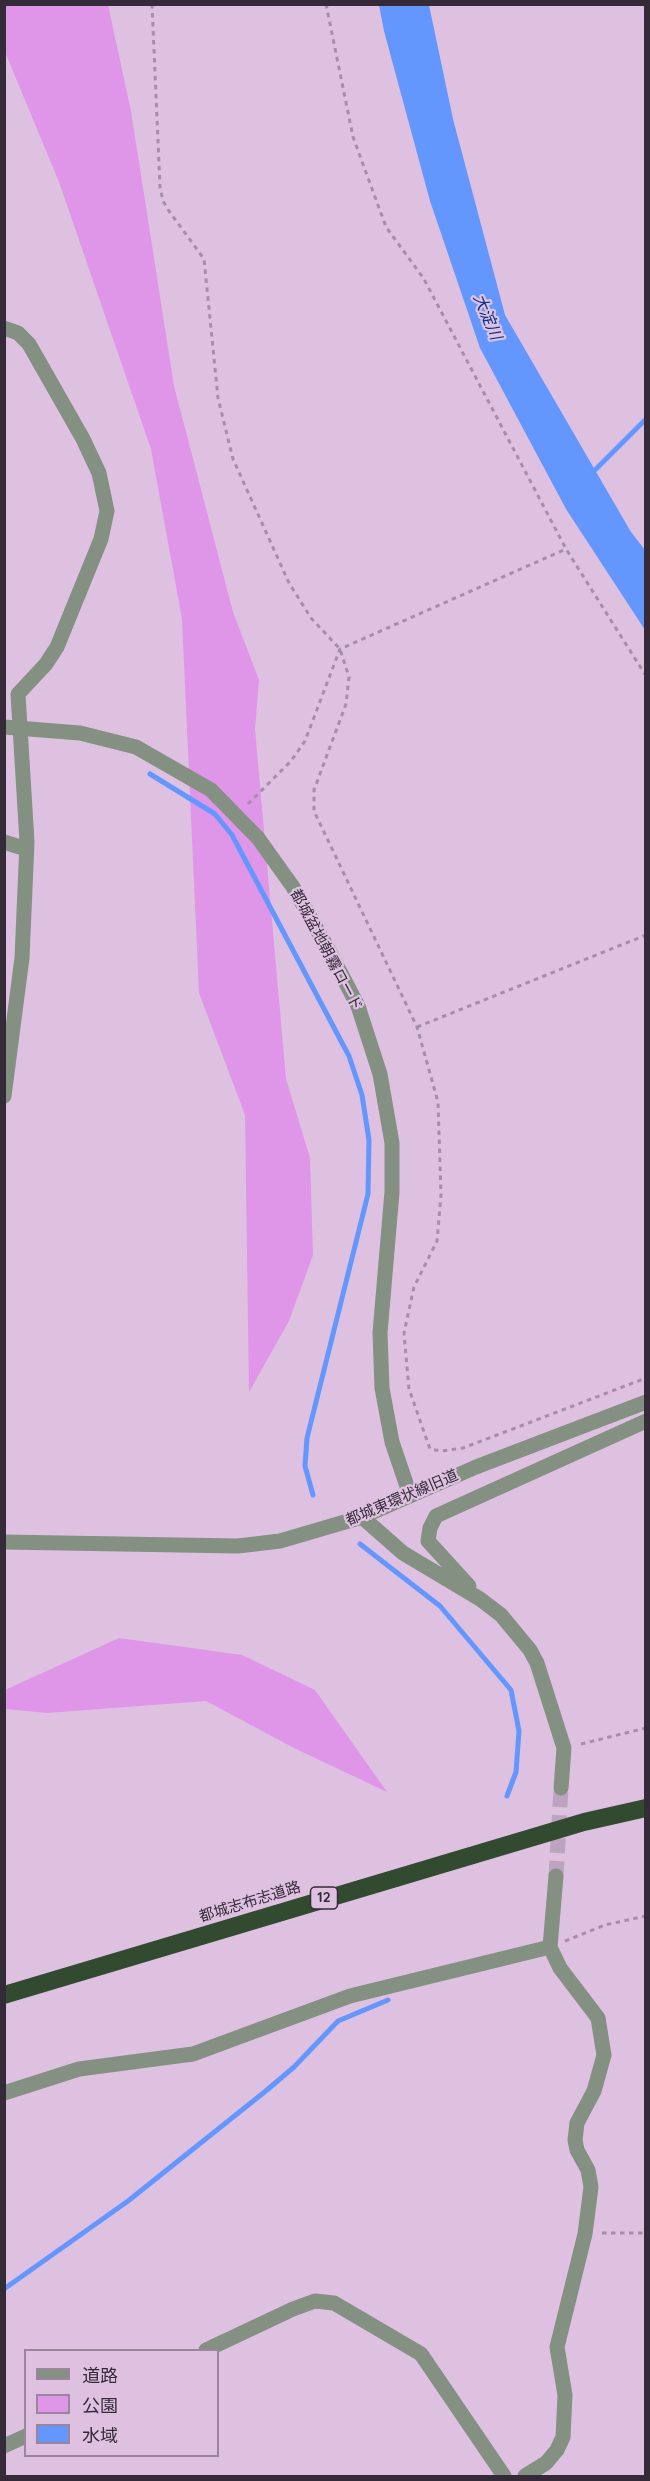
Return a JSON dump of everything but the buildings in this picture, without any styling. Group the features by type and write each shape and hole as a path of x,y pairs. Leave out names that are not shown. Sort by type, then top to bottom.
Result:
{"highway":[{"name":"都城志布志道路","path":"4,1995 584,1822 645,1808"}],"street":[{"path":"4,328 18,333 29,344 83,439 99,473 107,511 101,539 57,647 46,664 18,693 12,728 26,849 22,958 9,1029 4,1096"},
{"name":"都城盆地朝霧ロード","path":"12,728 80,733 136,747 211,790 258,838 293,886 358,1006 380,1074 392,1143 392,1192 380,1333 382,1388 392,1442 410,1495"},
{"path":"4,842 26,849"},
{"name":"都城東環状線旧道","path":"4,1542 238,1546 280,1541 362,1517 410,1495 645,1402"},
{"path":"480,1599 428,1541 430,1528 436,1516 645,1421"},
{"path":"362,1517 403,1553 480,1599 501,1615 530,1650 537,1663 564,1748 561,1788"},
{"path":"525,2476 546,2463 557,2450 563,2437 564,2395 557,2347 585,2234 591,2187 588,2170 577,2150 575,2140 577,2123 594,2091 604,2055 598,2018 560,1968 550,1947 556,1876"},
{"path":"4,2093 79,2068 193,2054 350,1996 550,1947"},
{"path":"208,2349 293,2309 315,2301 334,2303 421,2354 504,2476"},
{"path":"4,2446 24,2437"}],"path":[{"path":"152,4 160,187 163,201 204,259 218,398 233,459 289,583 311,618 340,649 349,676 346,704 314,790 314,812 417,1027 438,1102 441,1195 437,1241 414,1287 404,1333 409,1389 430,1449 441,1451 463,1448 645,1378"},
{"path":"326,4 353,137 386,227 424,279 566,549 645,676"},
{"path":"237,815 291,761 305,741 340,649 566,549"},
{"path":"417,1027 645,935"},
{"path":"564,1748 645,1728"},
{"path":"550,1947 605,1925 645,1917"},
{"path":"585,2234 645,2233"}],"green space":[{"path":"4,5 108,5 131,111 174,386 233,612 259,680 255,729 286,1079 310,1158 313,1255 289,1321 249,1392 245,1115 199,993 182,619 151,449 59,182 5,52"},
{"path":"119,1638 242,1655 315,1690 387,1792 294,1748 206,1701 47,1713 5,1709 5,1690"}],"water":[{"name":"大淀川","path":"379,5 429,5 453,119 505,315 631,532 645,550 645,630 566,509 480,348 430,201"}],"waterway":[{"path":"590,475 646,419"},
{"path":"150,774 215,814 232,835 349,1056 362,1095 369,1140 368,1194 307,1438 305,1466 313,1495"},
{"path":"360,1544 440,1606 511,1690 519,1731 516,1772 507,1796"},
{"path":"4,2289 128,2201 267,2090 294,2067 338,2021 388,2000"}],"tunnel":[{"path":"556,1876 561,1788"}]}
